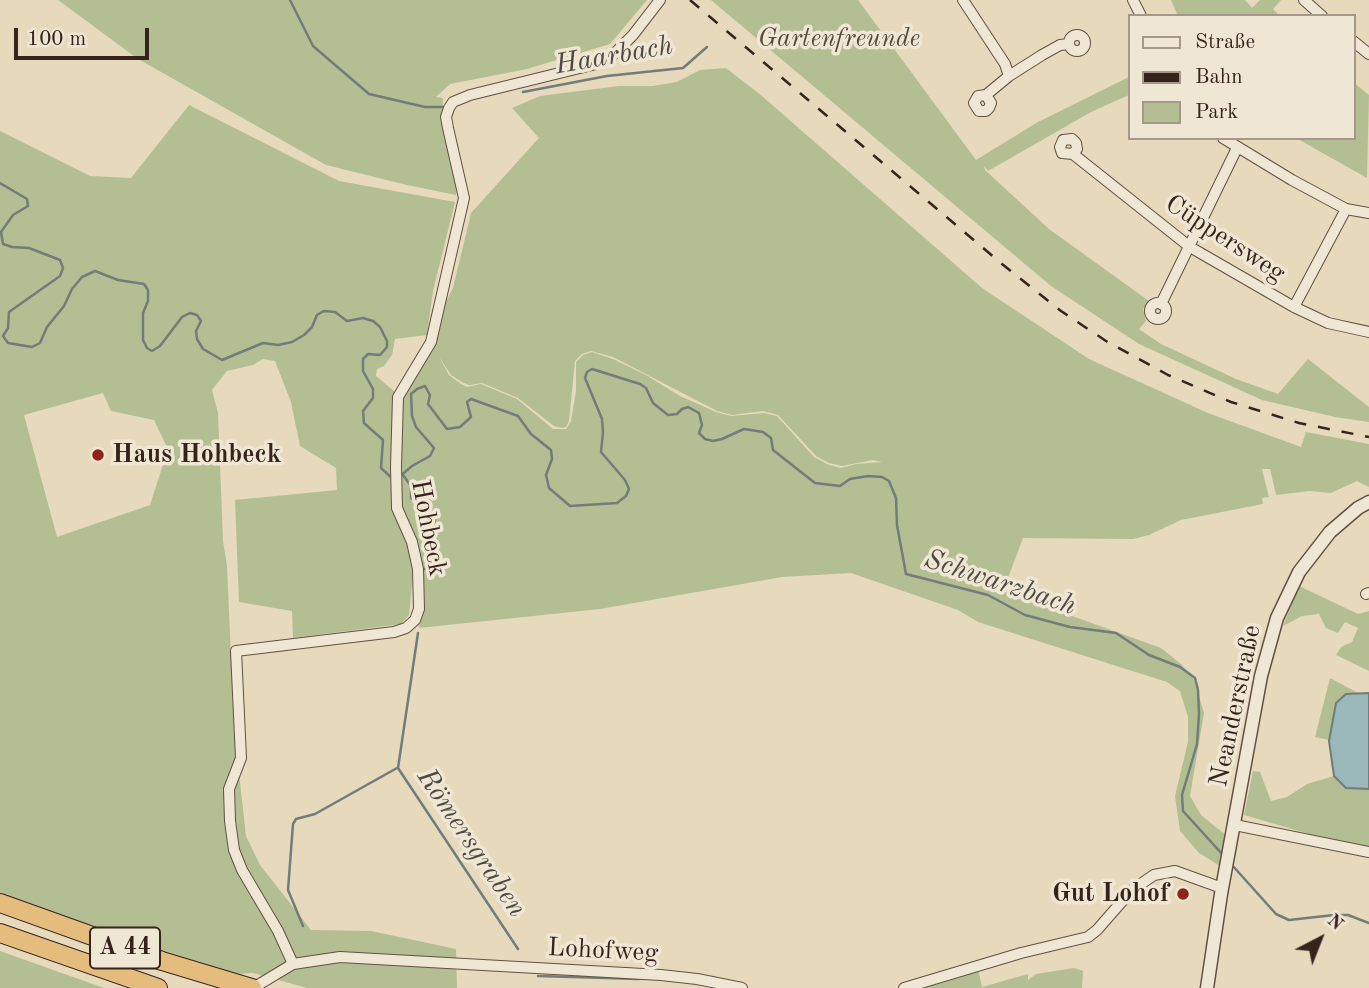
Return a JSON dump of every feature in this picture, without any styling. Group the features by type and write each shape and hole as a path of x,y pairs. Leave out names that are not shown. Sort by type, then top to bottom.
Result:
{"highway":[{"name":"A 44","path":"0,903 162,961 253,988"},
{"name":"A 44","path":"0,933 158,988"}],"street":[{"name":"Hohbeck","path":"293,964 234,850 229,789 241,758 236,651 394,632 406,628 415,620 419,609 418,569 412,542 397,508 398,397 431,342 464,198 446,117 449,108 453,102 470,95 596,64 614,54 633,35 660,0"},
{"path":"963,0 1005,64 1009,76"},
{"path":"1304,0 1320,14"},
{"path":"1355,43 1369,54"},
{"path":"986,95 1009,76 1060,45 1069,44"},
{"path":"1226,140 1346,209 1369,213"},
{"path":"1161,304 1237,148"},
{"name":"Cüppersweg","path":"1073,154 1190,247 1293,307 1328,323 1369,331"},
{"path":"1293,307 1346,209"},
{"name":"Neanderstraße","path":"1207,988 1262,676 1277,618 1299,572 1330,532 1369,502"},
{"path":"1235,825 1369,852"},
{"path":"904,988 1021,953 1088,937 1132,890 1154,875 1175,871 1223,888"},
{"name":"Lohofweg","path":"253,988 293,964 340,957 669,975 742,988"}],"green space":[{"path":"58,0 647,0 610,44 527,69 450,84 436,97 443,98 442,119 458,181 456,195 326,165 138,59"},
{"name":"Gartenfreunde","path":"711,0 858,0 976,160 1038,122 1128,77 1128,95 1091,112 988,171 984,166 985,170 1049,229 1149,301 1143,309 1146,321 1139,329 1161,344 1236,379 1278,394 1308,359 1369,407 1369,422 1262,400 1139,344 1051,286"},
{"path":"1171,0 1245,0 1252,8 1260,0 1281,0 1273,9 1278,14 1177,14"},
{"path":"726,68 762,96 982,288 1089,359 1208,413 1301,447 1306,432 1369,444 1369,487 1357,481 1331,493 1309,491 1276,495 1270,469 1262,469 1269,497 1262,498 1263,504 1181,520 1149,535 1133,539 1023,538 1003,591 1161,648 1181,664 1194,680 1204,713 1190,796 1201,815 1228,837 1220,866 1199,853 1180,831 1175,796 1188,742 1188,717 1180,691 1167,682 978,622 958,610 851,573 782,577 600,609 419,628 422,580 410,557 413,575 409,615 401,624 293,638 292,611 239,602 235,500 337,490 336,468 300,446 291,402 275,361 263,359 253,365 227,371 212,390 218,413 223,541 227,566 234,727 238,760 222,791 239,773 246,836 260,865 311,930 371,931 456,949 457,988 307,988 253,973 236,974 187,960 0,893 0,131 90,176 131,178 189,105 339,181 455,202 433,291 427,335 395,339 392,355 384,366 377,369 376,376 395,392 406,372 412,367 453,288 471,213 539,138 512,108 540,96 677,82 700,70","holes":["591,351 613,357 717,411 732,415 763,411 778,415 816,456 829,463 842,466 873,460 882,462 841,468 829,465 814,457 777,416 764,413 731,416 716,412 680,396 613,359 592,352 583,355 576,362 576,391 571,421 566,429 553,429 517,399 481,384 467,387 461,384 449,375 439,357 451,375 462,382 469,385 482,383 518,398 554,426 562,428 566,427 569,421 575,361 582,354","103,393 111,411 154,420 168,449 150,505 57,537 24,415"]},
{"path":"1355,84 1369,95 1367,178 1300,140 1355,140"},
{"path":"1299,586 1358,614 1369,611 1369,671 1336,655 1341,647 1352,642 1358,628 1345,622 1338,633 1326,628 1319,614 1302,616 1283,626"},
{"path":"1330,678 1358,693 1346,694 1336,703 1329,740 1315,737"},
{"path":"1253,771 1260,772 1271,801 1287,797 1307,784 1334,776 1346,788 1369,789 1369,849 1244,815"},
{"path":"0,951 104,988 0,988"},
{"path":"1074,968 1083,971 1082,988 917,988 978,969 982,987 1028,974 1028,980 1036,974"}],"water":[{"path":"1369,693 1369,789 1346,788 1334,776 1329,741 1336,703 1346,694"}],"waterway":[{"name":"Haarbach","path":"290,0 313,46 369,94 425,107 443,107"},
{"name":"Haarbach","path":"523,92 607,76 683,68 707,47"},
{"name":"Schwarzbach","path":"0,183 27,199 28,206 13,215 1,232 3,244 29,248 60,260 63,268 60,276 9,312 8,328 3,336 8,343 32,347 40,343 47,327 64,306 72,289 82,277 95,271 118,280 144,284 148,290 148,301 143,313 143,340 152,351 160,346 182,317 190,313 197,315 201,321 196,331 203,349 222,360 263,343 278,345 292,342 304,335 312,327 317,315 324,311 335,312 347,321 363,318 373,321 380,327 387,347 380,355 368,354 363,359 363,371 373,389 373,398 363,411 364,423 383,440 381,468 393,479"},
{"name":"Schwarzbach","path":"399,477 430,456 434,448 416,427 412,416 411,394 425,386 430,395 428,404 447,429 460,427 471,417 467,402 471,399 518,416 531,434 551,450 552,459 546,475 549,488 570,506 617,503 626,496 629,489 625,480 601,452 602,419 585,378 587,372 592,369 640,384 646,388 653,403 668,415 677,414 688,407 699,413 702,425 699,433 705,439 722,439 744,429 763,432 771,438 773,450 815,483 840,486 850,479 882,477 889,481 896,498 897,525 906,574 988,595 1025,615 1070,627 1116,633 1149,655 1180,667 1195,678 1199,714 1197,744 1182,795 1183,811 1223,855"},
{"name":"Römersgraben","path":"403,475 411,486 411,498 435,520 429,561 433,565 424,569"},
{"name":"Römersgraben","path":"418,633 398,768 518,949"},
{"path":"303,926 288,890 293,824 296,819 315,814 397,768"},
{"name":"Schwarzbach","path":"1232,865 1276,914 1289,920 1348,915 1369,923"},
{"name":"Römersgraben","path":"538,976 639,979"}],"railway":[{"path":"690,0 1002,264 1061,311 1106,341 1168,375 1231,402 1299,423 1369,437"}],"place":[{"name":"Haus Hohbeck","path":"98,455"},
{"name":"Gut Lohof","path":"1183,894"}]}
